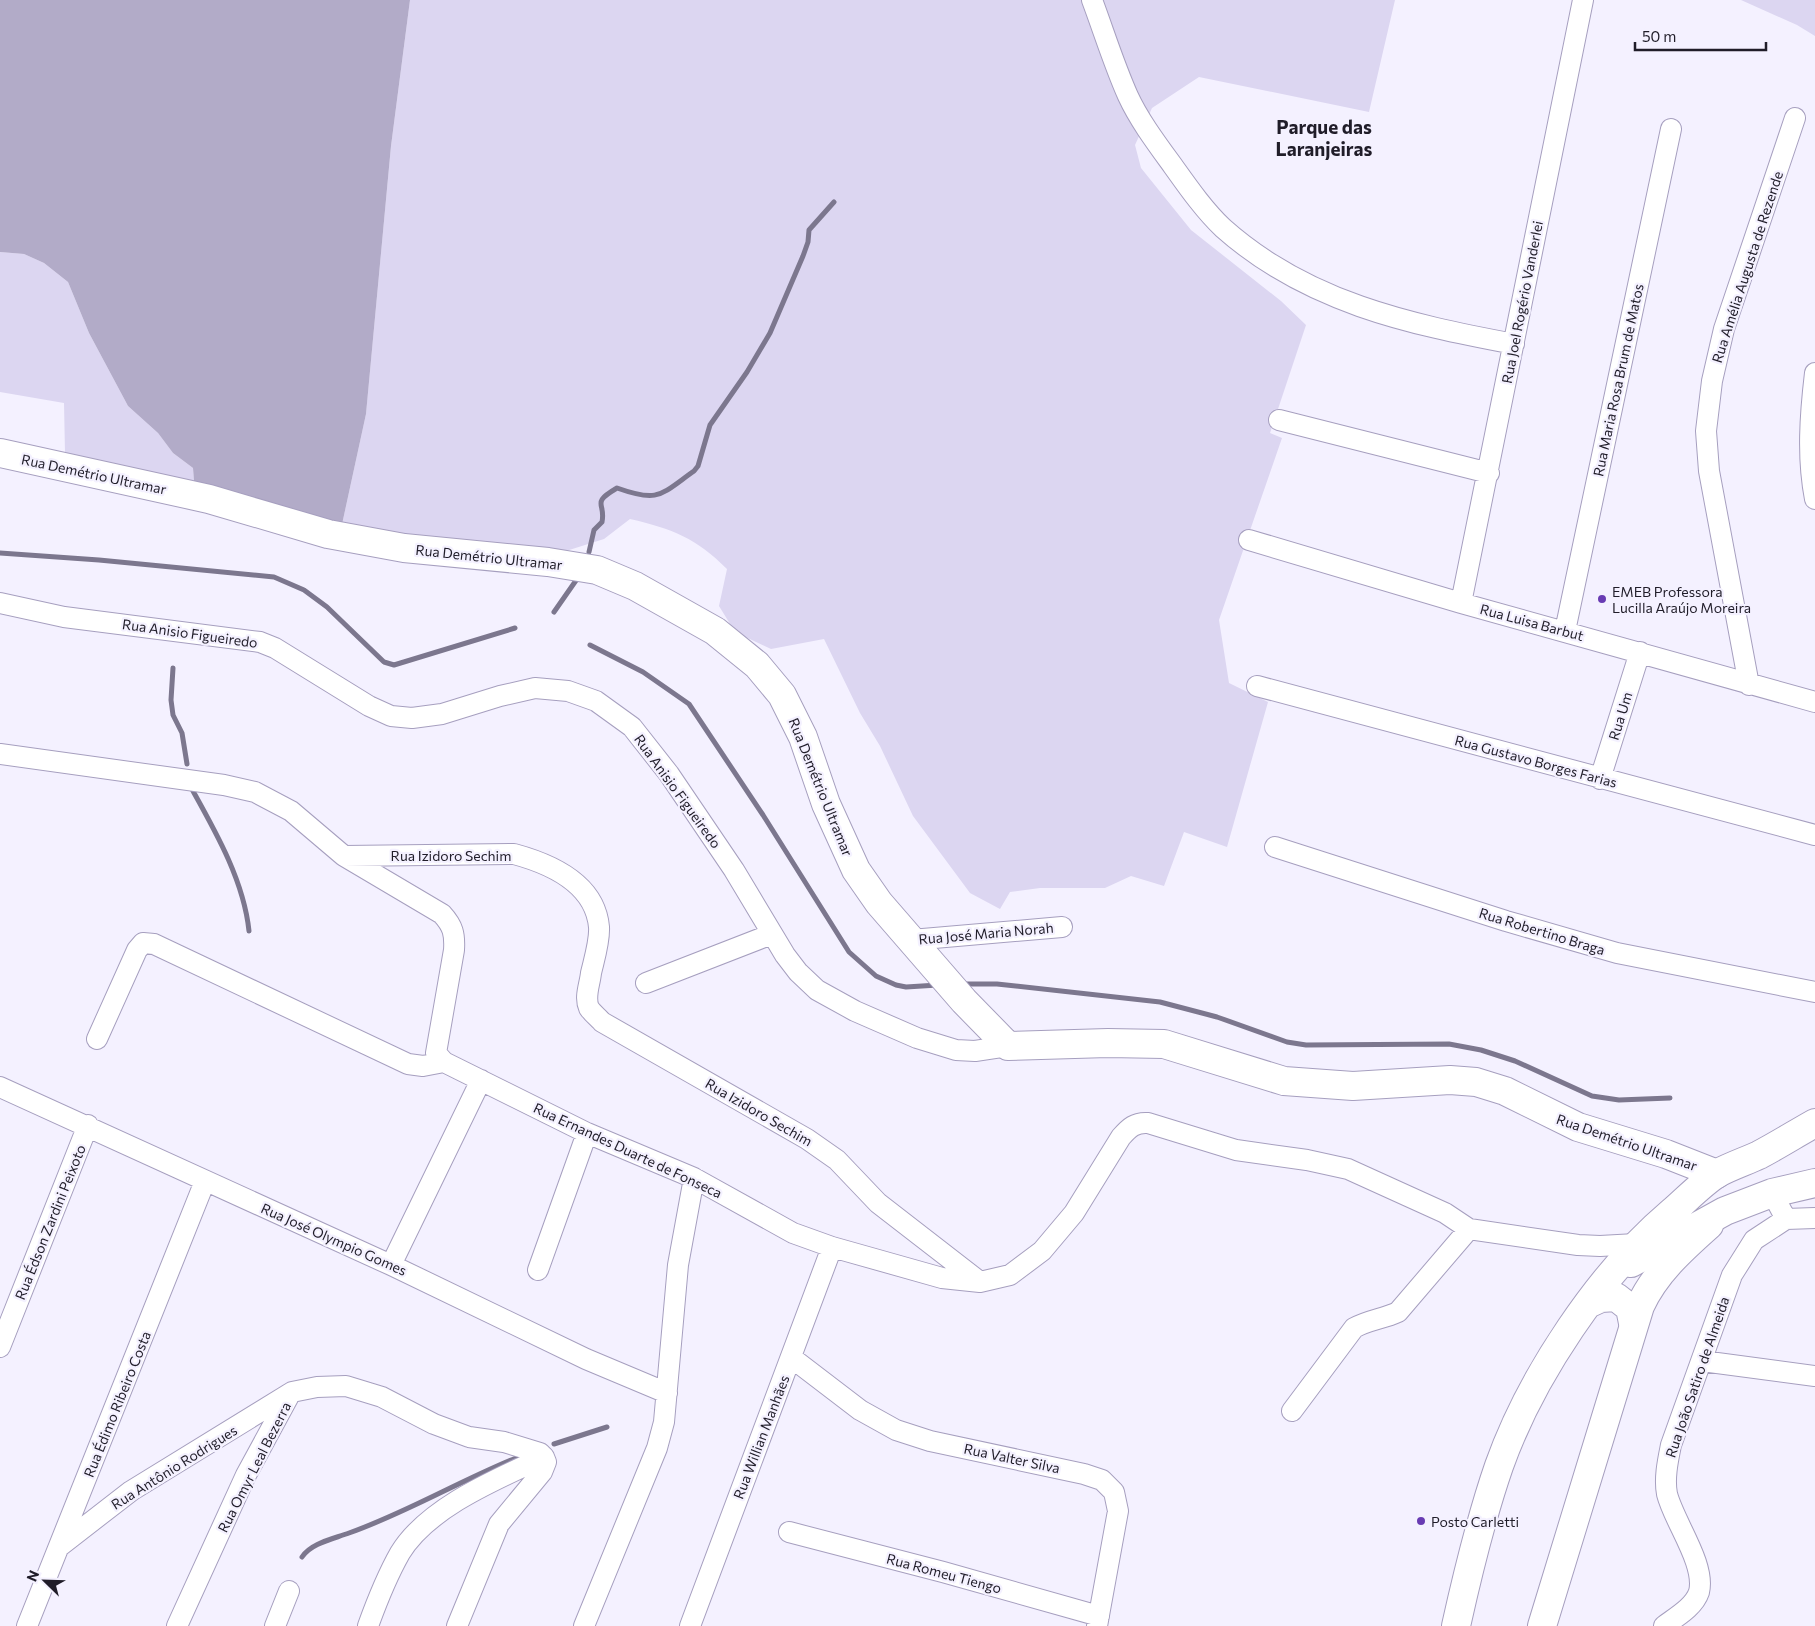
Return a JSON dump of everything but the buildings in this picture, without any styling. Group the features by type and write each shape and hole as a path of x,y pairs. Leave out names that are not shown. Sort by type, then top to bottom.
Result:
{"main road":[{"name":"Rua Demétrio Ultramar","path":"0,453 210,499 328,534 404,548 597,570 634,586 715,631 757,665 782,695 803,737 826,804 856,870 879,904 959,995 1008,1046 1108,1043 1164,1044 1284,1081 1353,1086 1450,1080 1476,1082 1505,1091 1578,1127 1666,1154 1717,1174"},
{"path":"1456,1626 1471,1557 1500,1464 1528,1402 1558,1346 1610,1275 1636,1244 1717,1174 1760,1154 1815,1123"},
{"path":"1542,1626 1633,1323 1668,1243 1743,1174 1760,1154"},
{"path":"1610,1275 1725,1210 1772,1193 1815,1183"},
{"path":"1650,1285 1680,1252 1725,1210"},
{"path":"1588,1304 1611,1296 1621,1299 1630,1308 1633,1323"}],"street":[{"path":"1092,0 1129,97 1170,161 1222,227 1272,266 1332,297 1438,330 1514,344"},
{"name":"Rua Joel Rogério Vanderlei","path":"1461,603 1489,473 1583,0"},
{"name":"Rua Amélia Augusta de Rezende","path":"1749,684 1709,471 1706,431 1712,381 1724,330 1795,118"},
{"name":"Rua Maria Rosa Brum de Matos","path":"1565,631 1671,128"},
{"path":"1815,373 1810,420 1811,479 1815,499"},
{"path":"1279,420 1489,473"},
{"name":"Rua Luisa Barbut","path":"1250,540 1461,603 1815,702"},
{"name":"Rua Anisio Figueiredo","path":"0,603 64,617 260,642 276,648 369,706 391,716 412,718 442,714 500,696 535,688 568,691 596,701 632,727 668,774 734,870 772,934 798,972 817,990 855,1011 917,1038 956,1050 975,1051 1008,1046"},
{"name":"Rua Um","path":"1600,779 1640,652"},
{"name":"Rua Gustavo Borges Farias","path":"1257,686 1815,835"},
{"path":"0,754 224,785 255,792 291,811 344,856 442,914 451,924 455,934 454,950 437,1038 436,1053 444,1062"},
{"name":"Rua Robertino Braga","path":"1276,847 1506,921 1617,954 1815,992"},
{"name":"Rua Izidoro Sechim","path":"344,856 514,854 540,861 562,873 579,885 592,904 599,928 587,992 589,1007 602,1022 808,1139 837,1160 878,1203 980,1282"},
{"name":"Rua José Maria Norah","path":"911,940 1062,927"},
{"path":"646,983 772,934"},
{"path":"97,1039 143,943 154,944 408,1064 423,1066 444,1062"},
{"name":"Rua Ernandes Duarte de Fonseca","path":"444,1062 587,1133 694,1178 792,1233 832,1247 942,1278 980,1282 1010,1275 1042,1251 1074,1214 1121,1138 1130,1127 1140,1122 1236,1150 1307,1160 1348,1169 1445,1213 1469,1229 1578,1245 1636,1244"},
{"path":"391,1265 481,1080"},
{"name":"Rua José Olympio Gomes","path":"0,1087 88,1125 205,1181 391,1265 586,1359 667,1393"},
{"name":"Rua Édson Zardini Peixoto","path":"0,1347 88,1125"},
{"path":"538,1270 587,1133"},
{"path":"584,1626 657,1448 664,1422 678,1266 694,1178"},
{"name":"Rua Édimo Ribeiro Costa","path":"27,1626 205,1181"},
{"path":"1772,1193 1786,1219 1815,1218"},
{"name":"Rua João Satiro de Almeida","path":"1664,1626 1692,1604 1699,1592 1700,1576 1667,1494 1666,1467 1671,1445 1732,1275 1754,1240 1786,1219"},
{"path":"1292,1411 1354,1328 1364,1322 1384,1318 1398,1312 1469,1229"},
{"name":"Rua Willian Manhães","path":"690,1626 832,1247"},
{"name":"Rua Valter Silva","path":"792,1358 860,1410 896,1430 930,1441 1084,1474 1102,1480 1114,1492 1118,1511 1098,1621"},
{"path":"1702,1361 1815,1376"},
{"name":"Rua Omyr Leal Bezerra","path":"177,1626 246,1475 292,1392 317,1387 346,1386 382,1397 434,1424 469,1437 504,1442 540,1453 544,1457"},
{"name":"Rua Antônio Rodrigues","path":"60,1546 131,1491 292,1392"},
{"path":"368,1626 377,1600 401,1552 428,1522 472,1490 544,1457 546,1462 542,1472 499,1524 457,1626"},
{"name":"Rua Romeu Tiengo","path":"789,1532 943,1572 1098,1621"},
{"path":"275,1626 288,1591"}],"shaded area":[{"path":"0,0 410,0 391,146 366,414 341,529 192,486 194,481 193,468 173,453 158,433 128,406 89,333 68,282 44,263 24,254 0,252"},
{"path":"410,0 1395,0 1369,112 1199,77 1152,108 1135,145 1141,168 1191,230 1281,301 1306,325 1270,433 1282,438 1219,620 1229,683 1268,702 1227,847 1184,832 1164,886 1131,876 1105,888 1040,888 1010,892 1000,909 970,893 913,816 880,746 860,713 824,639 771,649 735,632 719,606 727,569 716,558 694,542 671,531 630,519 604,539 566,551 341,529 366,414 391,146"},
{"path":"1741,0 1815,0 1815,36 1797,25"},
{"path":"0,252 24,254 44,263 68,282 89,333 128,406 158,433 173,453 193,468 194,481 192,486 86,461 65,453 64,403 0,392"}],"waterway":[{"path":"589,552 594,530 602,522 601,501 609,493 617,488 642,495 651,496 659,494 674,486 698,466 710,425 747,372 770,333 803,256 808,242 809,230 834,202"},
{"path":"0,553 99,560 274,577 304,590 327,607 384,662 394,665 515,628"},
{"path":"554,612 577,579"},
{"path":"590,645 643,672 689,704 763,815 849,952 876,976 896,985 906,987 938,985"},
{"path":"173,668 171,700 173,715 182,733 187,764"},
{"path":"193,791 228,859 242,894 249,931"},
{"path":"961,984 997,984 1160,1002 1217,1017 1287,1042 1306,1045 1449,1044 1481,1050 1515,1061 1592,1096 1619,1100 1670,1098"},
{"path":"554,1444 607,1427"},
{"path":"302,1557 317,1545 391,1516 516,1458"}],"place":[{"name":"EMEB Professora Lucilla Araújo Moreira","path":"1602,599"},
{"name":"Posto Carletti","path":"1421,1521"}],"district":[{"name":"Parque das Laranjeiras","path":"1324,137"}]}
